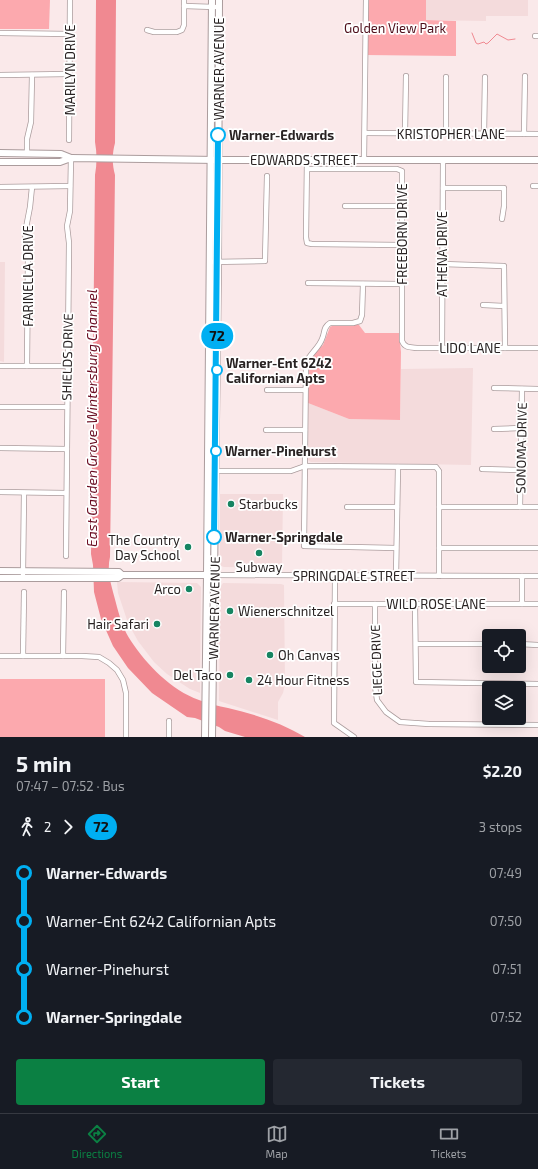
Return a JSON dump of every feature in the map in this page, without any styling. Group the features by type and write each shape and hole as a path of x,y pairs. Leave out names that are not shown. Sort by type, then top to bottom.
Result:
{"main road":[{"name":"WARNER AVENUE","path":"204,737 206,663 216,471 219,0"},
{"name":"WARNER AVENUE","path":"212,3 208,471 213,663 212,737"},
{"path":"212,35 215,40 215,57 219,61"},
{"path":"211,61 215,67 215,81 218,91"},
{"name":"EDWARDS STREET","path":"0,153 61,154 70,158"},
{"name":"EDWARDS STREET","path":"0,162 60,162 70,158 211,160 538,160"},
{"path":"208,502 211,510 211,528 214,529"},
{"name":"SPRINGDALE STREET","path":"0,571 23,575"},
{"name":"SPRINGDALE STREET","path":"0,578 23,575 92,575 118,578 122,575 211,575"},
{"path":"206,663 213,663"},
{"path":"205,686 208,686 210,689 210,697 213,705"}],"street":[{"name":"MARILYN DRIVE","path":"69,140 70,0"},
{"path":"147,30 154,32 177,32 182,30 184,25 184,0"},
{"path":"364,160 366,0"},
{"path":"184,6 212,3 219,7"},
{"path":"0,34 70,34"},
{"path":"0,75 69,74"},
{"path":"27,153 27,139 31,122 32,75"},
{"path":"405,133 406,76"},
{"path":"524,134 525,76"},
{"path":"446,77 446,133"},
{"path":"484,134 485,77"},
{"name":"KRISTOPHER LANE","path":"365,133 538,134"},
{"name":"SHIELDS DRIVE","path":"66,556 69,243 67,226 70,211 70,158"},
{"path":"307,159 307,243 402,245"},
{"name":"ATHENA DRIVE","path":"442,347 443,160"},
{"name":"FREEBORN DRIVE","path":"307,169 399,169 402,172 403,345"},
{"path":"210,262 265,261 267,176"},
{"path":"0,187 70,186"},
{"name":"FARINELLA DRIVE","path":"27,366 28,257 25,233 32,187"},
{"path":"443,188 504,188 502,219"},
{"path":"346,206 403,206"},
{"path":"442,264 504,266 505,348"},
{"path":"308,283 402,284"},
{"path":"363,284 362,315 360,321 353,323 327,324 322,340 308,358 305,368 304,546 396,548"},
{"path":"483,305 504,306"},
{"name":"LIDO LANE","path":"403,345 409,347 538,348"},
{"path":"0,366 67,366"},
{"path":"494,388 538,390"},
{"name":"SONOMA DRIVE","path":"520,507 522,389"},
{"path":"267,390 305,390"},
{"path":"0,407 67,407"},
{"path":"494,428 521,428"},
{"path":"266,430 305,430"},
{"path":"0,448 67,449"},
{"path":"208,471 291,471 305,466 436,467 440,471 439,576"},
{"path":"396,576 398,467"},
{"path":"482,469 520,470"},
{"path":"0,492 66,493"},
{"path":"23,575 24,492"},
{"path":"347,507 397,507"},
{"path":"439,507 538,508"},
{"path":"439,548 538,548"},
{"name":"SPRINGDALE STREET","path":"211,575 538,576"},
{"path":"335,576 334,723 354,737"},
{"path":"522,576 522,604"},
{"path":"22,656 24,592"},
{"path":"63,656 64,592"},
{"name":"WILD ROSE LANE","path":"334,604 538,604"},
{"name":"LIEGE DRIVE","path":"375,604 375,686 377,700 386,712 400,722 429,724 538,725"},
{"path":"415,604 416,682 538,684"},
{"path":"416,644 482,644"},
{"path":"526,644 538,645"},
{"path":"0,656 99,657 109,663 117,670 123,680 126,692 126,737"},
{"path":"169,721 169,737"}],"shaded area":[{"path":"96,0 116,0 109,570 110,582 118,611 126,633 137,650 160,676 179,690 206,703 248,713 287,727 305,737 245,737 225,731 219,727 195,718 187,717 152,693 128,668 113,646 101,619 94,592 91,554 96,167"},
{"path":"426,0 528,0 528,16 486,16 486,21 425,20"},
{"path":"0,262 5,262 4,362 0,361"},
{"path":"473,368 471,465 311,462 307,458 308,403 349,419 400,420 401,369"},
{"path":"220,494 283,494 282,568 221,566"},
{"path":"117,582 197,583 201,587 200,693 190,689 167,674 154,662 138,641 128,623 118,593"},
{"path":"223,583 284,585 285,684 283,693 278,702 278,720 219,701 220,587"}],"green space":[{"path":"0,0 50,0 49,29 0,29"},
{"name":"Golden View Park","path":"366,0 426,0 426,20 456,21 456,56 365,55"},
{"path":"334,325 359,325 365,333 399,333 401,352 400,420 349,419 308,403 310,359 323,345 330,327"},
{"path":"0,679 105,679 105,737 0,737"}],"waterway":[{"path":"472,33 476,43 478,44 484,42 486,44 488,43 497,34 508,40 515,39"}],"bus line":[{"name":"72","path":"214,537 216,492 218,135"}],"place":[{"name":"Warner-Edwards","path":"218,135"},
{"name":"Warner-Ent 6242 Californian Apts","path":"217,370"},
{"name":"Warner-Pinehurst","path":"216,451"},
{"name":"Starbucks","path":"231,504"},
{"name":"Warner-Springdale","path":"214,537"},
{"name":"The Country Day School","path":"188,547"},
{"name":"Subway","path":"259,553"},
{"name":"Arco","path":"189,589"},
{"name":"Wienerschnitzel","path":"230,611"},
{"name":"Hair Safari","path":"157,624"},
{"name":"Oh Canvas","path":"270,655"},
{"name":"Del Taco","path":"230,675"},
{"name":"24 Hour Fitness","path":"249,680"}],"water label":[{"name":"East Garden Grove-Wintersburg Channel","path":"92,418"}]}
